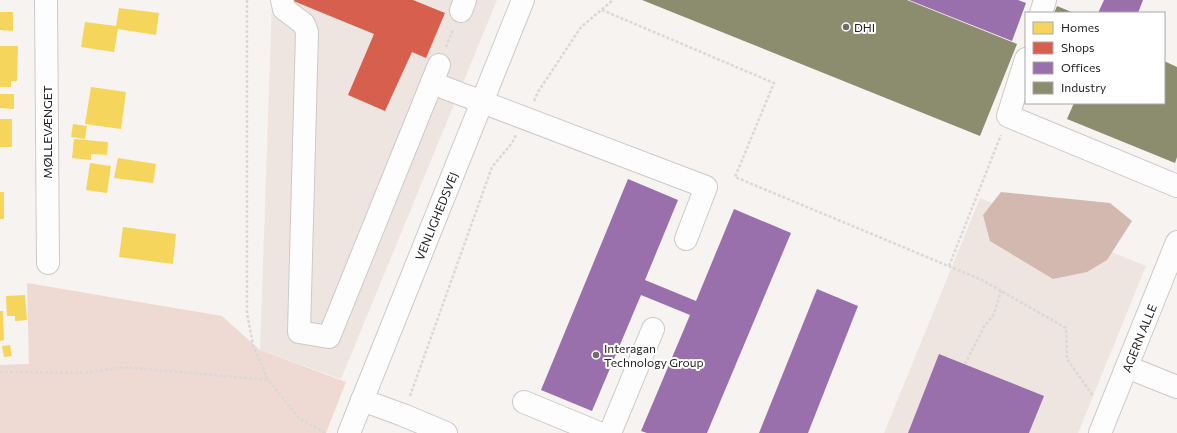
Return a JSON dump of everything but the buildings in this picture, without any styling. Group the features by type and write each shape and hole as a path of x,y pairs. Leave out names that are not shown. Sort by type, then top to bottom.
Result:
{"street":[{"name":"MØLLEVÆNGET","path":"46,0 48,263"},
{"path":"282,0 284,9 304,24 307,32 299,332 329,337 435,74 482,102 706,187 686,239"},
{"name":"VENLIGHEDSVEJ","path":"349,433 522,0"},
{"path":"1041,12 1045,0"},
{"path":"1025,62 1008,116 1177,186"},
{"name":"AGERN ALLE","path":"1104,424 1177,242"},
{"path":"610,433 653,329"},
{"path":"1127,368 1177,387"},
{"path":"362,400 446,433"},
{"path":"524,402 599,433"}],"path":[{"path":"247,0 247,313 253,345 268,380 299,418 326,433"},
{"path":"403,415 492,167 512,143 538,92 581,28 613,0"},
{"path":"602,10 774,82 734,177 982,280 1066,328 1067,358 1104,424"},
{"path":"949,266 1008,116"},
{"path":"965,364 984,327 994,314 1001,291"},
{"path":"0,372 85,373 124,367 268,380"}],"shaded area":[{"path":"272,0 497,0 341,379 260,350"},
{"path":"1001,192 1110,203 1132,221 1107,260 1087,272 1053,279 990,241 983,215"},
{"path":"980,198 1146,266 1078,433 884,433"},
{"path":"27,283 222,316 260,350 346,382 326,433 0,433 0,365 29,364"}],"place":[{"name":"DHI","path":"846,27"},
{"name":"Interagan Technology Group","path":"596,355"}]}
